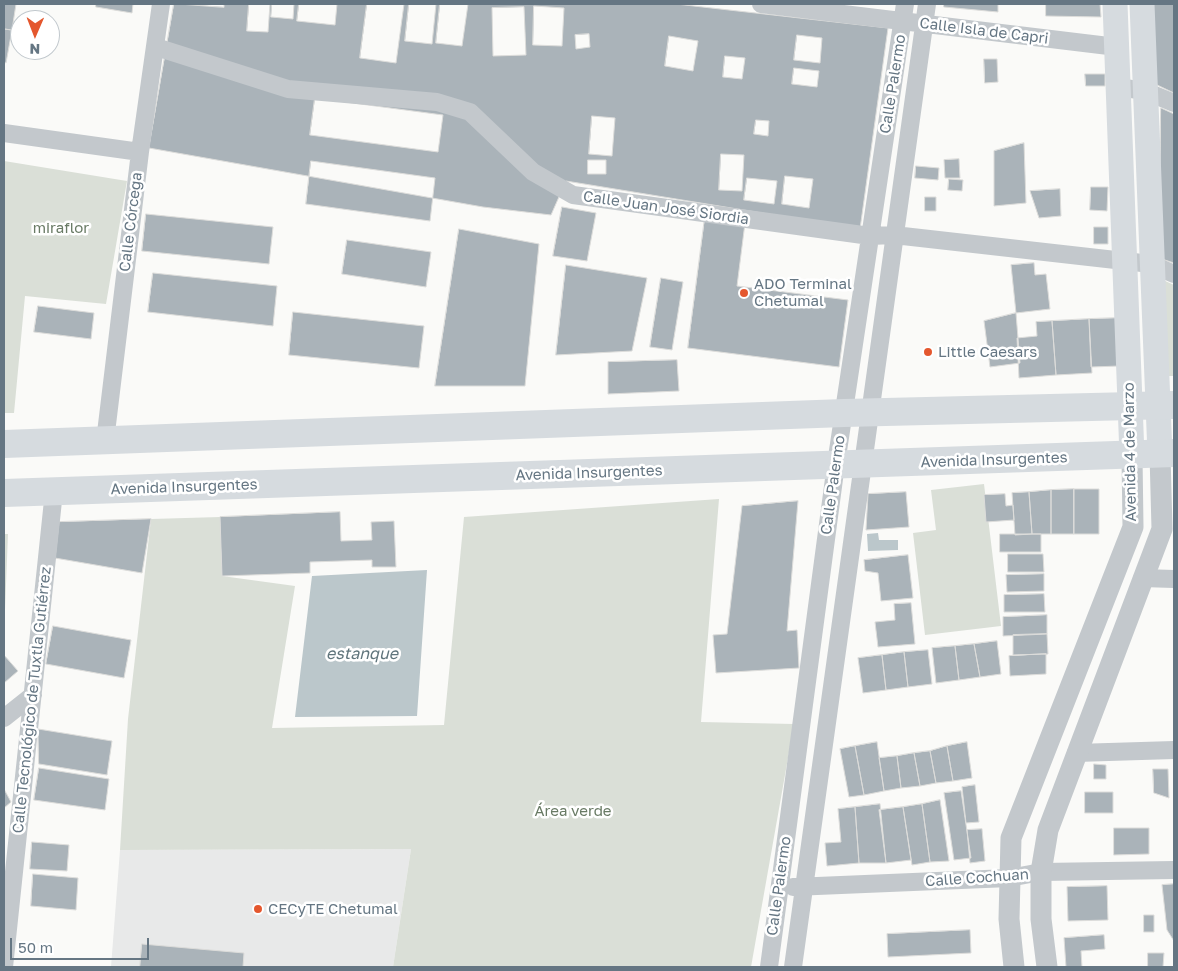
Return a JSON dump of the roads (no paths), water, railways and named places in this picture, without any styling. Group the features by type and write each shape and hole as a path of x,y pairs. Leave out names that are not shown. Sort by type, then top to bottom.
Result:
{"main road":[{"name":"Avenida 4 de Marzo","path":"1115,4 1132,456"},
{"name":"Avenida 4 de Marzo","path":"1142,4 1151,264 1166,406 1167,454"},
{"path":"4,444 856,413 1166,406"},
{"name":"Avenida Insurgentes","path":"4,493 1167,454"}],"street":[{"name":"Calle Córcega","path":"104,441 140,152 161,4"},
{"name":"Calle Isla de Capri","path":"761,4 1117,47"},
{"name":"Calle Palermo","path":"793,967 804,888 848,464 856,413 870,236 905,4"},
{"name":"Calle Palermo","path":"769,967 780,887 856,413 894,235 927,4"},
{"name":"Calle Juan José Siordia","path":"156,47 288,89 437,102 470,112 533,172 573,195 870,236 894,235 1151,264 1174,274"},
{"path":"1118,87 1145,91 1174,103"},
{"path":"4,133 140,152"},
{"name":"Avenida 4 de Marzo","path":"1046,967 1041,918 1041,872 1048,830 1162,529 1167,454"},
{"name":"Avenida 4 de Marzo","path":"1014,967 1009,919 1011,838 1133,527 1132,456"},
{"name":"Calle Tecnológico de Tuxtla Gutiérrez","path":"4,967 6,922 54,492"},
{"path":"1142,578 1174,579"},
{"path":"4,718 32,695"},
{"path":"1076,753 1174,750"},
{"name":"Calle Cochuan","path":"780,887 804,888 1009,878 1041,872 1174,870"}],"water":[{"path":"878,533 879,540 898,540 898,550 868,551 867,534"},
{"name":"estanque","path":"427,570 417,716 295,717 312,576"}],"place":[{"name":"ADO Terminal Chetumal","path":"744,293"},
{"name":"Little Caesars","path":"928,352"},
{"name":"CECyTE Chetumal","path":"258,909"}],"park label":[{"name":"miraflor","path":"61,228"},
{"name":"Área verde","path":"573,811"}]}
